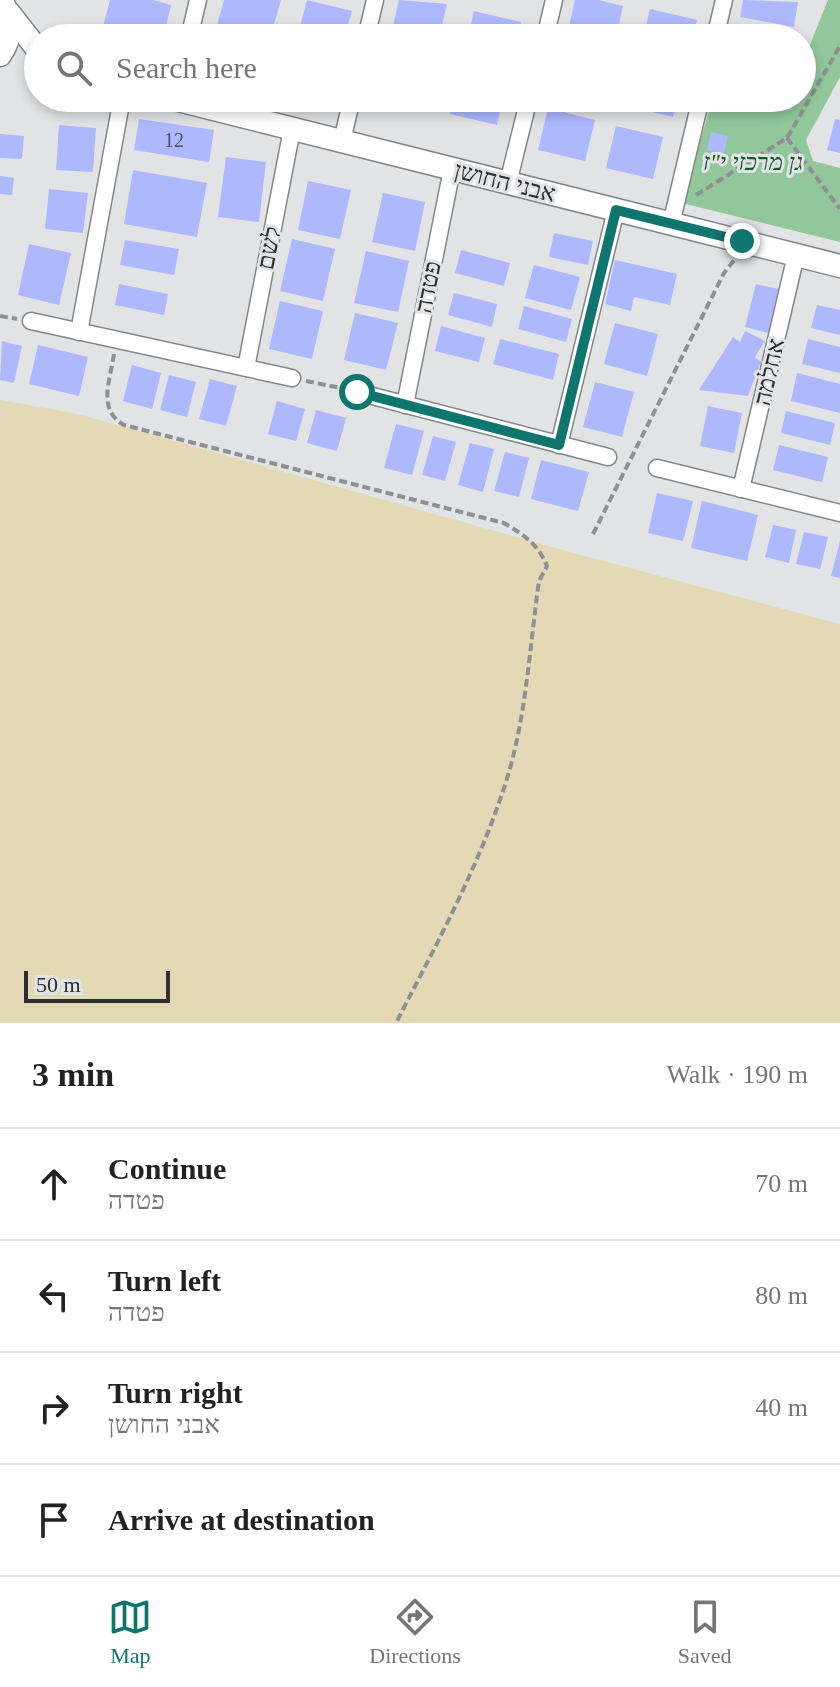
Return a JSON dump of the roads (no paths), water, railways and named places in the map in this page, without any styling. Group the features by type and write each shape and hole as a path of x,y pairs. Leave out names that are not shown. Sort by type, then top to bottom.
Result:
{"street":[{"path":"192,24 198,0"},
{"path":"369,24 375,0"},
{"path":"548,24 554,0"},
{"path":"718,24 724,0"},
{"path":"4,5 24,31"},
{"path":"4,5 9,38 0,58 24,59"},
{"path":"79,332 119,112"},
{"name":"אבני החושן","path":"226,112 840,266"},
{"path":"342,141 349,112"},
{"path":"508,183 526,112"},
{"path":"671,224 698,112"},
{"name":"לשם","path":"246,368 292,129"},
{"name":"פטדה","path":"405,405 452,169"},
{"path":"559,445 616,210"},
{"name":"אחלמה","path":"741,489 796,255"},
{"path":"31,321 292,378"},
{"path":"357,392 608,457"},
{"path":"657,468 840,513"}],"park label":[{"name":"גן מרכזי י\"ז","path":"753,162"}]}
